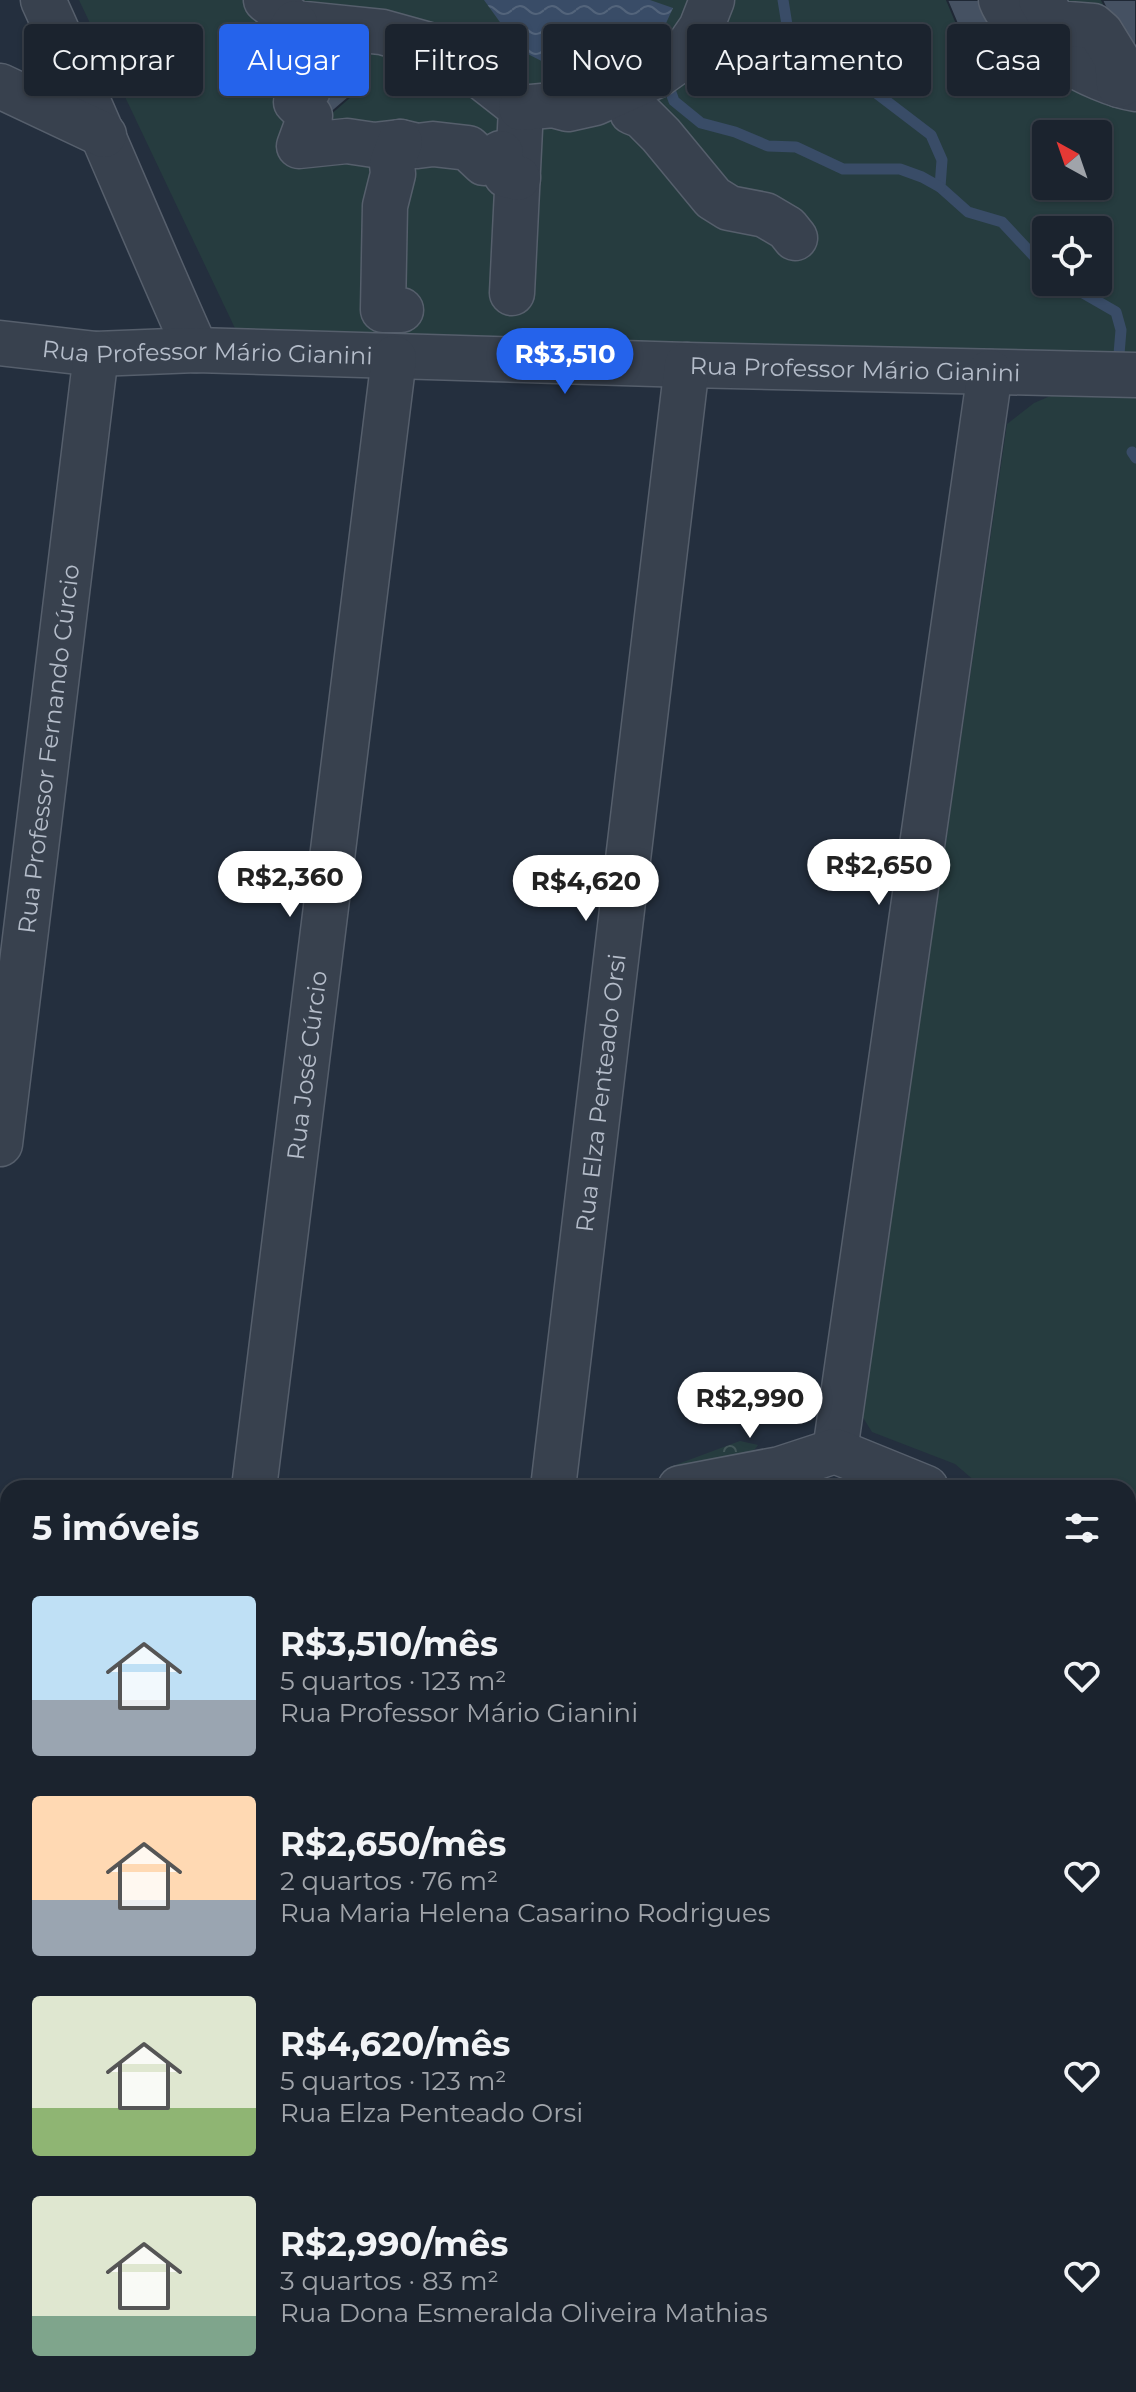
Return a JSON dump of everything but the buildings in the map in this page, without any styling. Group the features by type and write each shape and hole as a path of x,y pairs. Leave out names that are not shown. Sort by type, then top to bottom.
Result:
{"street":[{"path":"43,0 196,350"},
{"path":"671,66 679,60 701,28 712,0"},
{"path":"1001,0 1006,13 1048,50 1103,80 1130,83"},
{"path":"1041,0 1055,23 1093,26 1101,33 1130,83"},
{"path":"518,178 506,175 500,164 501,153 484,163 468,148 433,144 417,146 400,142 374,145 347,141 299,146 310,116 296,102 308,90 289,57 280,12 382,32 447,50 521,108 553,105 568,109 610,96"},
{"path":"0,86 104,135"},
{"path":"627,96 632,112 642,116 661,135 713,198 729,208 765,215 787,228 795,238"},
{"path":"512,293 521,108"},
{"path":"400,142 392,164 393,174 385,206 383,310 401,310"},
{"name":"Rua Professor Mário Gianini","path":"0,343 96,354 196,350 394,358 1136,375"},
{"name":"Rua Professor Fernando Cúrcio","path":"0,1144 96,354"},
{"name":"Rua José Cúrcio","path":"255,1480 394,358"},
{"name":"Rua Elza Penteado Orsi","path":"554,1480 687,365"},
{"path":"835,1451 990,372"},
{"path":"722,1480 780,1469 835,1451 906,1480"}],"green space":[{"path":"79,0 1136,0 1136,361 242,343 125,96 203,96 203,24 90,24"},
{"path":"1062,391 1136,395 1136,1480 974,1480 955,1464 872,1432 862,1416 1007,424 1034,403"},
{"path":"740,1441 758,1445 731,1480 659,1480 670,1467"}],"water":[{"path":"484,0 650,0 673,8 666,24 543,24 543,62 527,54 527,24 501,24"}],"waterway":[{"path":"783,0 787,25 931,135 942,160 940,187 968,212 1002,222 1032,254"},
{"path":"671,93 674,101 701,123 735,132 768,146 796,147 843,169 900,169 940,187"},
{"path":"1088,296 1116,312 1121,330 1119,354"},
{"path":"1132,452 1136,458"}]}
